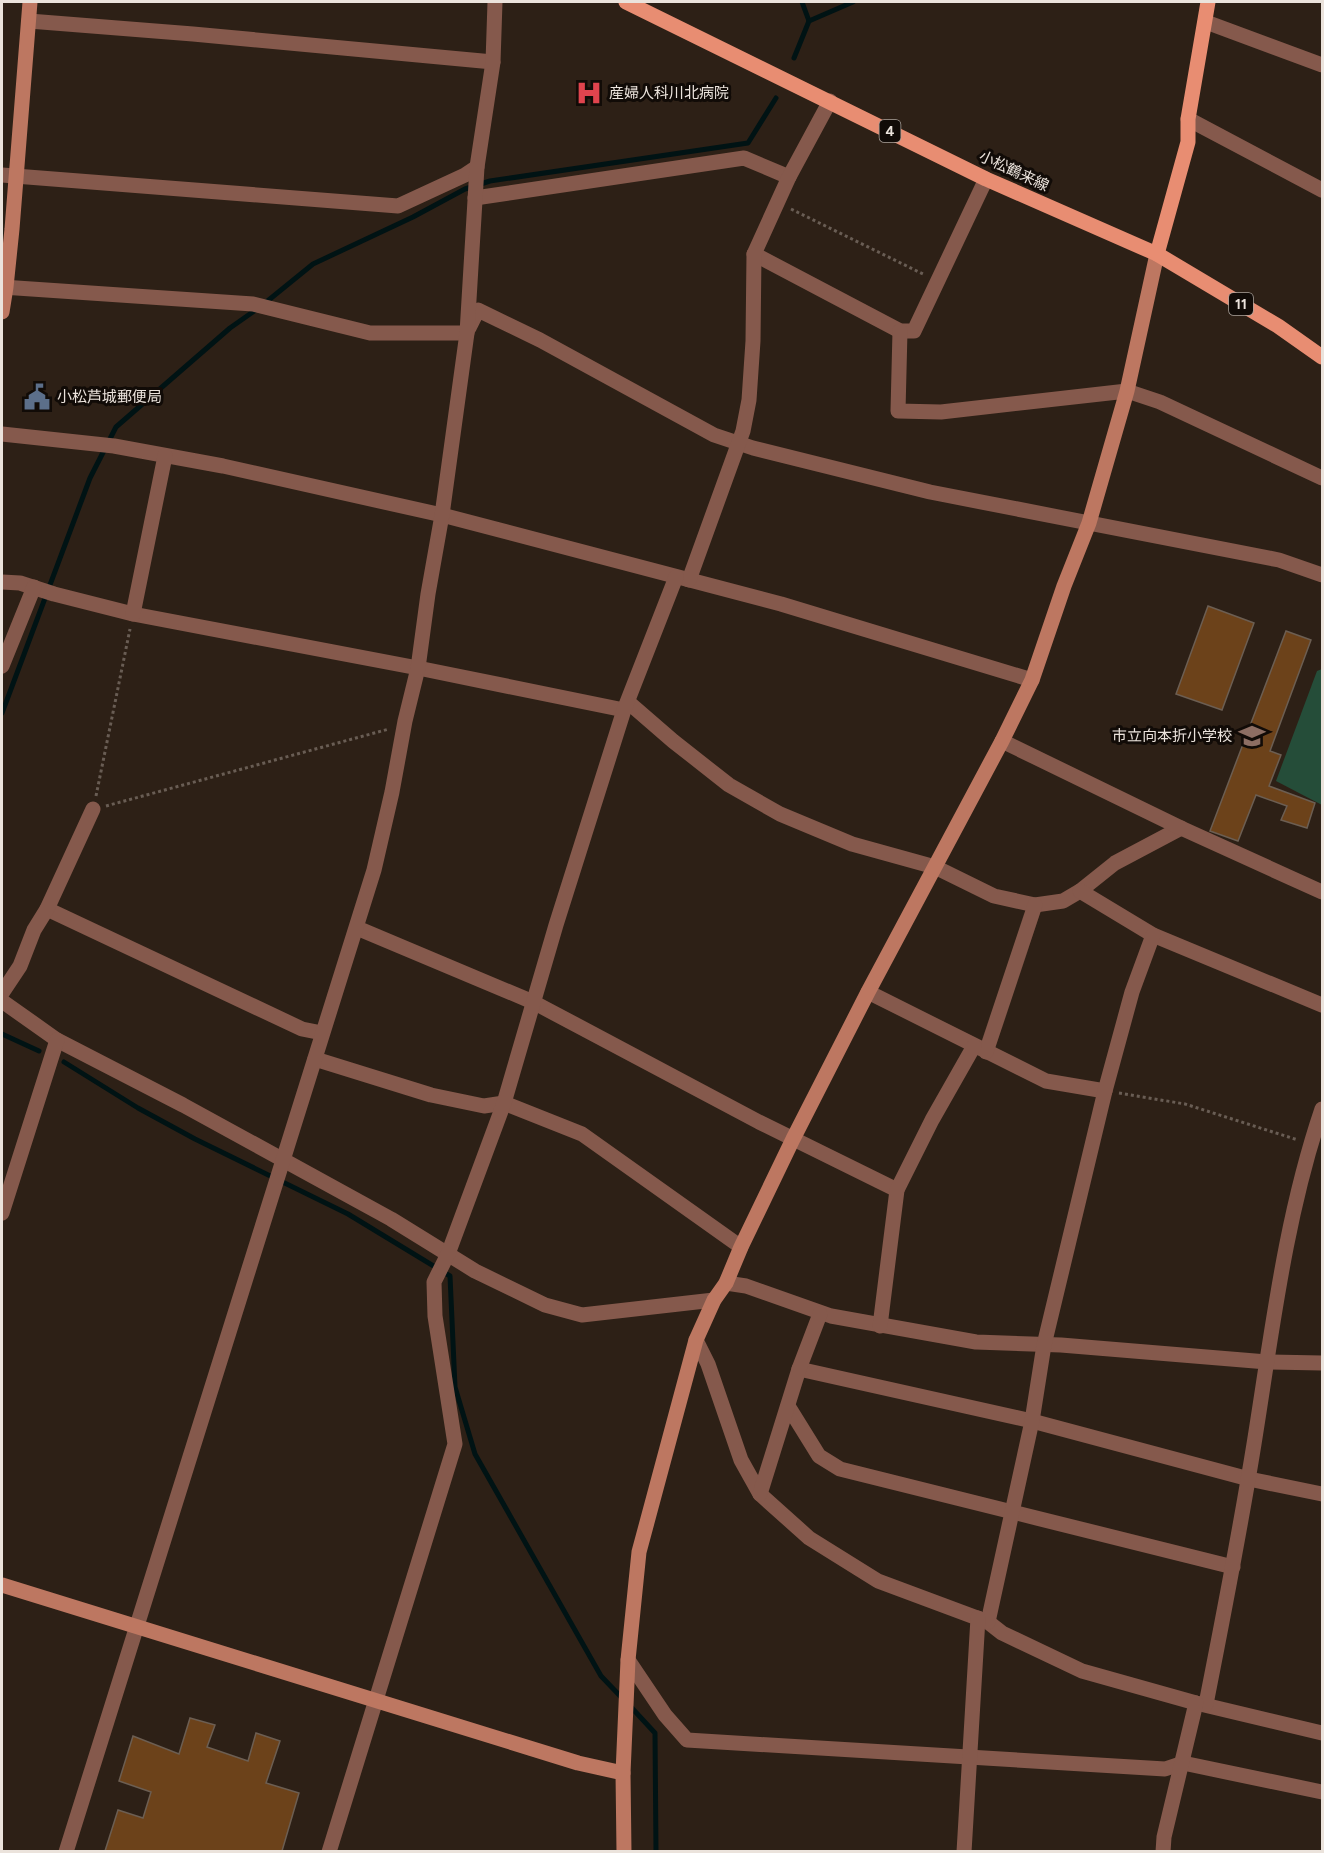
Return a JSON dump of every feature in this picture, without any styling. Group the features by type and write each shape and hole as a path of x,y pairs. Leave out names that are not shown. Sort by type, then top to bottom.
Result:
{"main road":[{"name":"小松鶴来線","path":"626,2 986,179 1157,254"},
{"path":"1157,254 1188,142 1188,119 1208,2"},
{"name":"11","path":"1157,254 1278,326 1323,357"}],"street":[{"path":"2,312 9,176 30,2"},
{"path":"66,1851 374,870 418,668 442,515 467,333 477,172 493,62 495,2"},
{"path":"29,21 493,62"},
{"path":"1206,22 1323,65"},
{"path":"329,1851 455,1444 435,1316 434,1282 446,1258 504,1103 533,1002 626,706 683,578 738,443 748,400 753,341 754,254 789,177 830,101"},
{"path":"1188,119 1323,190"},
{"path":"475,196 744,158 789,177"},
{"path":"9,176 398,206 465,175 477,172"},
{"path":"754,254 900,331 914,331 986,179"},
{"path":"624,1851 625,1719 628,1660 639,1552 696,1340 714,1300 726,1283 793,1139 1032,680 1064,586 1089,523 1127,391 1157,254"},
{"path":"4,287 253,304 370,333 467,333"},
{"path":"467,333 478,310 540,340 714,435 738,443 930,492 1279,560 1323,575"},
{"path":"900,331 898,411 941,412 1127,391 1160,402 1323,478"},
{"path":"2,434 94,444 223,466 442,515 781,604 1032,680"},
{"path":"133,614 165,456"},
{"path":"2,582 20,583 133,614 626,706 729,785 780,814 852,844 935,867 994,896 1035,905 1063,901 1080,891 1115,863 1181,828"},
{"path":"2,666 42,590"},
{"path":"1002,741 1181,828 1323,892"},
{"path":"2,993 20,966 34,930 47,909 93,809"},
{"path":"1080,891 1153,935 1233,970 1323,1005"},
{"path":"880,1326 897,1190 932,1120 980,1049 1035,905"},
{"path":"47,909 302,1029 322,1034"},
{"path":"357,928 533,1002 793,1139 897,1190"},
{"path":"964,1851 983,1620 1032,1421 1044,1345 1105,1091 1132,992 1153,935"},
{"path":"868,992 1046,1081 1105,1091"},
{"path":"2,1001 57,1040 282,1166 392,1220 446,1258 545,1305 582,1315 714,1300"},
{"path":"2,1213 57,1040"},
{"path":"315,1059 431,1095 484,1106 504,1103 582,1134 741,1247"},
{"path":"1163,1851 1164,1837 1201,1704 1233,1567 1278,1283 1311,1144 1323,1110"},
{"path":"726,1283 746,1286 820,1314 976,1342 1267,1362 1323,1363"},
{"path":"760,1494 799,1369 820,1314"},
{"path":"696,1340 708,1364 741,1460 760,1494 808,1538 878,1581 983,1620 1002,1632 1082,1671 1201,1704 1323,1733"},
{"path":"799,1369 1032,1421 1248,1479 1323,1494"},
{"path":"788,1406 819,1456 840,1469 1233,1567"},
{"path":"3,1590 137,1626 376,1702 578,1763 623,1773"},
{"path":"628,1660 665,1715 687,1740 1165,1769 1183,1762 1323,1792"}],"path":[{"path":"778,202 938,281"},
{"path":"133,614 93,809 405,724"},
{"path":"1105,1091 1185,1104 1311,1144"}],"green space":[{"path":"1322,669 1322,805 1276,781 1317,671"}],"building":[{"path":"1208,606 1254,623 1222,710 1176,694"},
{"path":"1286,631 1311,640 1270,751 1281,755 1269,786 1315,803 1307,828 1281,820 1287,806 1256,795 1238,841 1210,831"},
{"path":"190,1718 215,1725 207,1747 248,1761 256,1733 280,1741 266,1783 299,1793 282,1851 105,1851 118,1810 143,1818 151,1792 119,1781 133,1736 179,1754"}],"waterway":[{"path":"802,2 809,21"},
{"path":"794,58 809,21 853,2"},
{"path":"265,303 313,264 413,217 465,189 490,181 748,143 776,98"},
{"path":"2,713 90,478 116,427 230,328 257,309"},
{"path":"2,1034 39,1051"},
{"path":"64,1062 138,1108 195,1139 348,1214 450,1276 455,1387 475,1454 601,1676 623,1699"},
{"path":"630,1706 655,1733 656,1852"}],"place":[{"name":"産婦人科川北病院","path":"589,93"},
{"name":"小松芦城郵便局","path":"37,397"},
{"name":"市立向本折小学校","path":"1252,736"}]}
